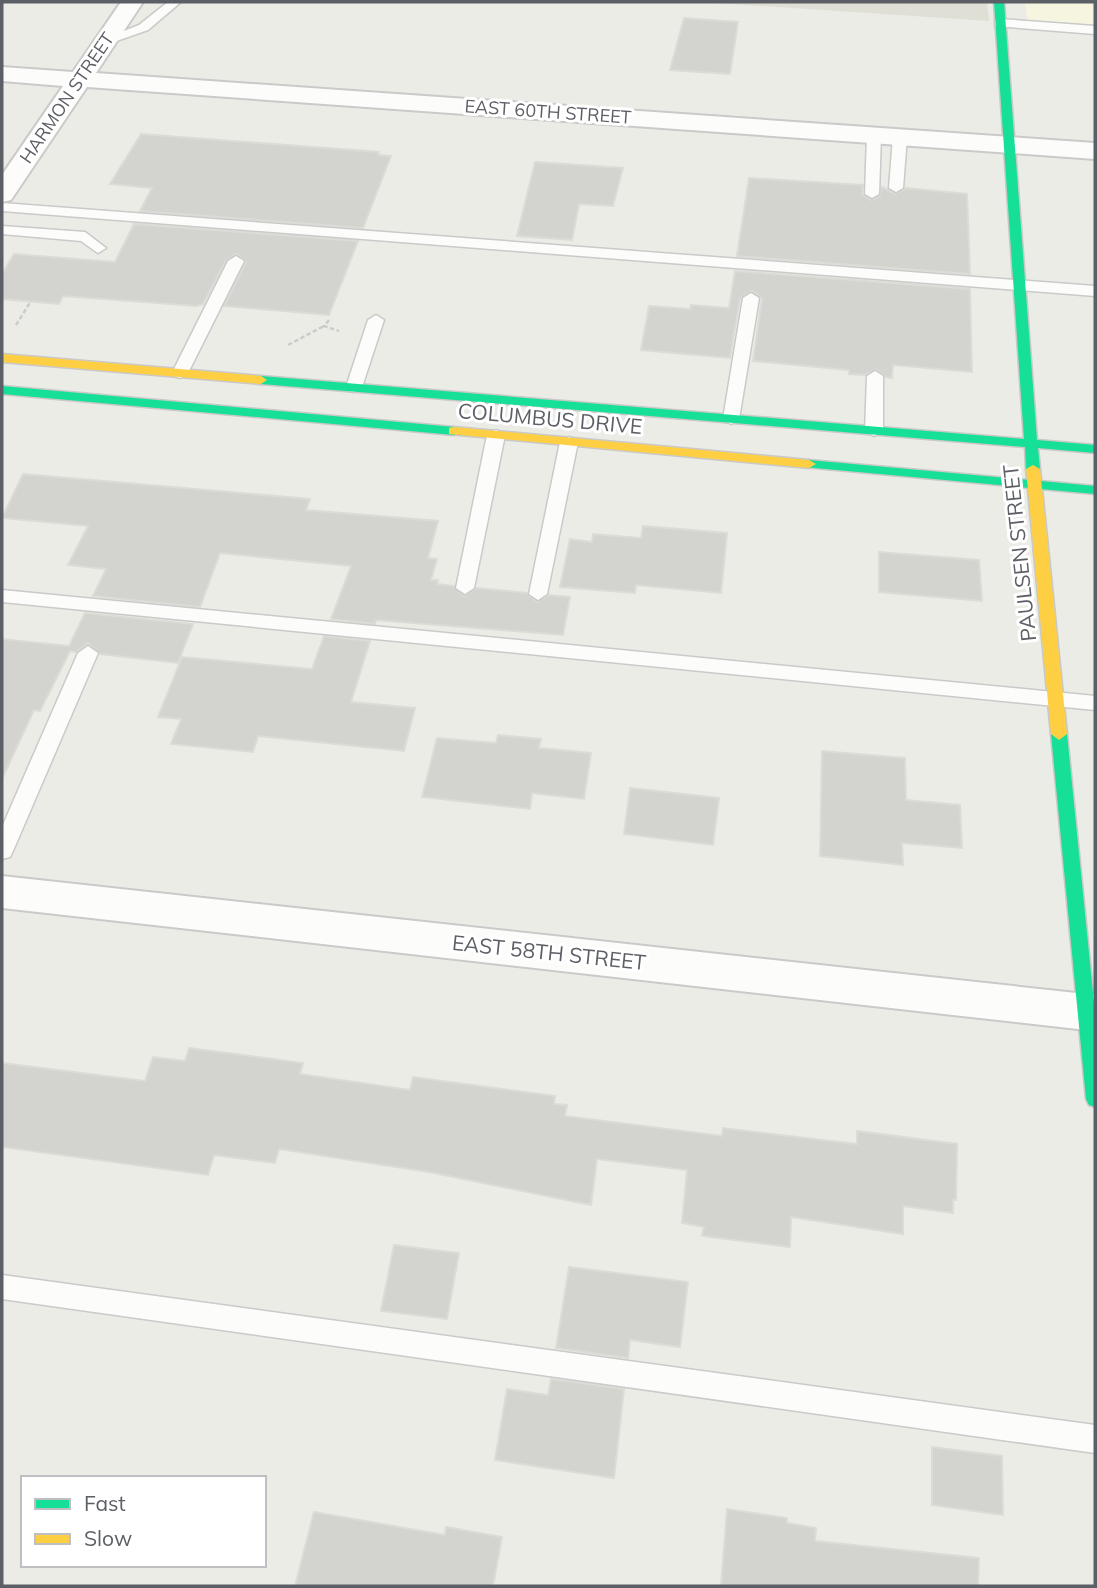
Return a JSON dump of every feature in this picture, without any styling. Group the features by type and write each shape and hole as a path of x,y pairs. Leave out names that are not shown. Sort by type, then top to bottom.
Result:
{"street":[{"name":"HARMON STREET","path":"2,194 132,2"},
{"name":"PAULSEN STREET","path":"999,2 1034,484 1092,1013 1095,1099"},
{"name":"EAST 60TH STREET","path":"2,74 1095,151"},
{"name":"COLUMBUS DRIVE","path":"2,358 1095,449"},
{"name":"COLUMBUS DRIVE","path":"2,390 1095,489"},
{"name":"EAST 58TH STREET","path":"2,892 1092,1013"}],"lane":[{"path":"105,41 137,33 163,15 175,2"},
{"path":"1000,23 1095,30"},
{"path":"872,194 874,135"},
{"path":"896,188 900,137"},
{"path":"2,207 1095,291"},
{"path":"2,230 85,237 98,248"},
{"path":"180,373 236,261"},
{"path":"731,419 751,298"},
{"path":"355,387 376,320"},
{"path":"874,431 875,376"},
{"path":"465,588 496,435"},
{"path":"538,594 569,442"},
{"path":"2,596 1095,703"},
{"path":"2,852 88,653"},
{"path":"2,1287 1095,1439"}],"shaded area":[{"path":"700,2 987,2 989,21"},
{"path":"1025,2 1095,2 1095,28 1028,24"}],"building":[{"path":"684,18 738,22 730,74 670,70"},
{"path":"141,134 379,152 378,155 391,156 363,228 140,211 152,188 110,184"},
{"path":"535,162 623,168 613,206 579,204 572,240 517,236"},
{"path":"749,178 863,185 862,194 871,200 880,196 882,187 895,194 906,188 967,194 970,274 737,256"},
{"path":"134,224 358,241 329,315 224,306 246,262 237,254 226,260 203,304 197,306 63,296 59,304 2,299 2,274 14,254 115,262"},
{"path":"735,271 970,289 972,372 893,365 892,378 876,369 865,375 849,374 849,370 753,361 762,298 752,291 740,298 730,358 641,350 649,306 729,308"},
{"path":"23,474 310,499 306,510 438,521 428,558 437,559 431,580 438,580 437,584 454,586 464,596 477,588 527,593 537,602 549,595 570,597 563,635 331,619 351,566 220,553 200,607 93,596 106,569 68,565 88,526 2,518"},
{"path":"643,526 727,533 721,593 636,585 635,593 560,587 570,539 592,542 593,534 641,538"},
{"path":"879,552 979,560 982,601 879,592"},
{"path":"85,613 193,624 178,663 100,654 88,643 76,652 70,651 40,711 34,710 2,779 2,639 69,646"},
{"path":"324,636 370,641 351,702 415,708 404,751 258,736 253,752 171,744 181,719 158,717 182,657 312,669"},
{"path":"498,735 541,739 539,748 591,753 584,799 532,793 530,809 422,797 437,738 496,743"},
{"path":"822,751 905,758 906,800 960,805 962,848 902,843 903,865 820,856"},
{"path":"630,788 719,798 713,845 624,834"},
{"path":"189,1048 303,1063 300,1074 410,1090 413,1077 555,1096 554,1104 567,1105 565,1116 722,1136 723,1128 857,1144 857,1131 957,1144 956,1200 953,1200 953,1213 903,1206 903,1234 791,1217 790,1247 702,1236 704,1227 682,1223 687,1170 597,1159 591,1205 429,1172 279,1149 275,1163 214,1155 208,1175 2,1147 2,1063 145,1081 153,1057 185,1061"},
{"path":"394,1245 459,1253 447,1319 381,1311"},
{"path":"569,1267 688,1282 680,1347 630,1340 628,1358 556,1348"},
{"path":"551,1379 624,1389 614,1478 495,1460 507,1389 548,1395"},
{"path":"932,1447 1002,1456 1003,1515 932,1505"},
{"path":"727,1509 787,1518 787,1523 816,1528 815,1541 979,1558 978,1586 721,1586"},
{"path":"314,1512 445,1535 446,1527 502,1537 493,1586 295,1586"}],"traffic: fast":[{"path":"999,2 1033,469"},
{"path":"261,380 1095,449"},
{"path":"2,390 454,431"},
{"path":"809,464 1095,490"},
{"path":"1059,734 1095,1099"}],"traffic: slow":[{"path":"2,358 261,380"},
{"path":"454,431 809,464"},
{"path":"1033,469 1059,734"}]}
